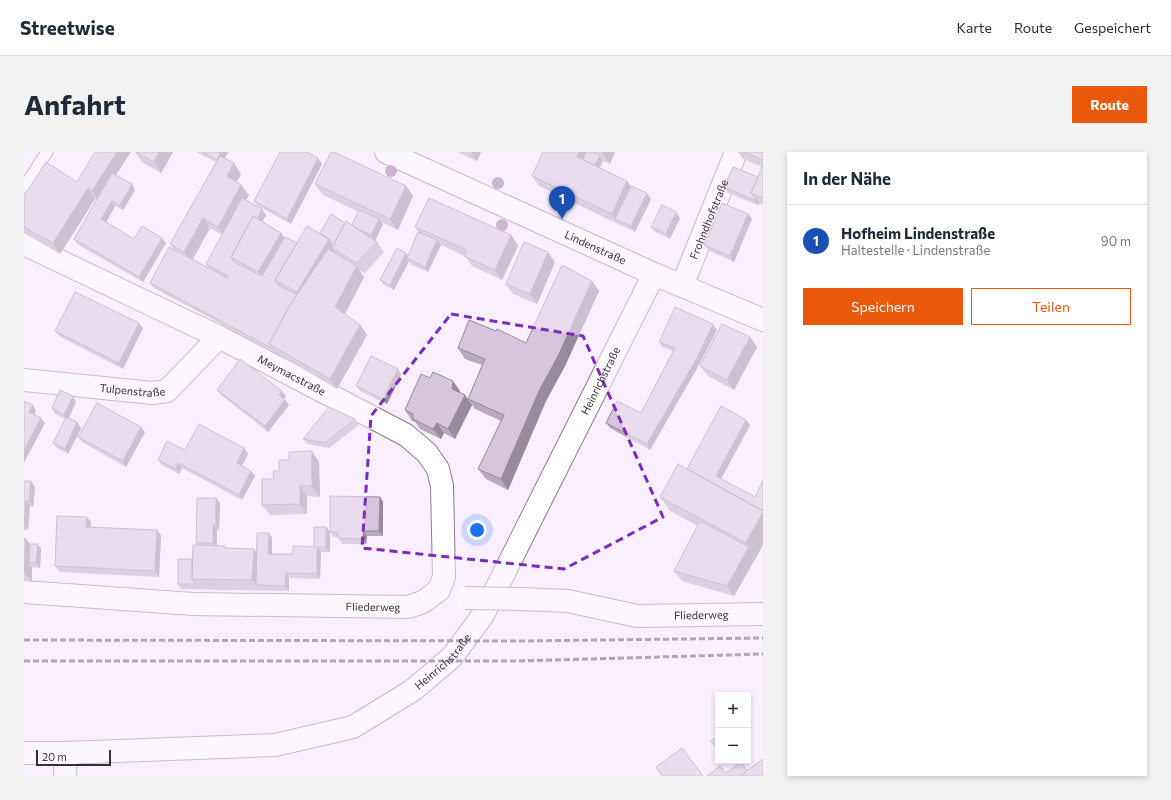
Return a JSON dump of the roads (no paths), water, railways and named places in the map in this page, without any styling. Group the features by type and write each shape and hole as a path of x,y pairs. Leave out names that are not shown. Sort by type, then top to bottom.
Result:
{"street":[{"name":"Frohndhofstraße","path":"682,286 736,152"},
{"name":"Lindenstraße","path":"395,154 654,274 763,320"},
{"name":"Meymacstraße","path":"24,244 219,337 406,435 427,453 438,469 442,486 444,578 439,590"},
{"name":"Heinrichstraße","path":"24,753 66,753 275,745 353,727 413,690 452,657 483,615 654,274"},
{"name":"Tulpenstraße","path":"24,380 152,393 167,391 219,337"},
{"name":"Fliederweg","path":"24,592 193,604 408,607 424,602 439,590 451,595 465,598 568,601 637,616 763,614"},
{"path":"65,776 66,753"}],"lane":[{"path":"24,187 47,152"}],"railway":[{"path":"24,640 520,641 763,638"},
{"path":"24,661 519,661 763,654"}],"place":[{"name":"Hofheim Lindenstraße","path":"562,219"}]}
